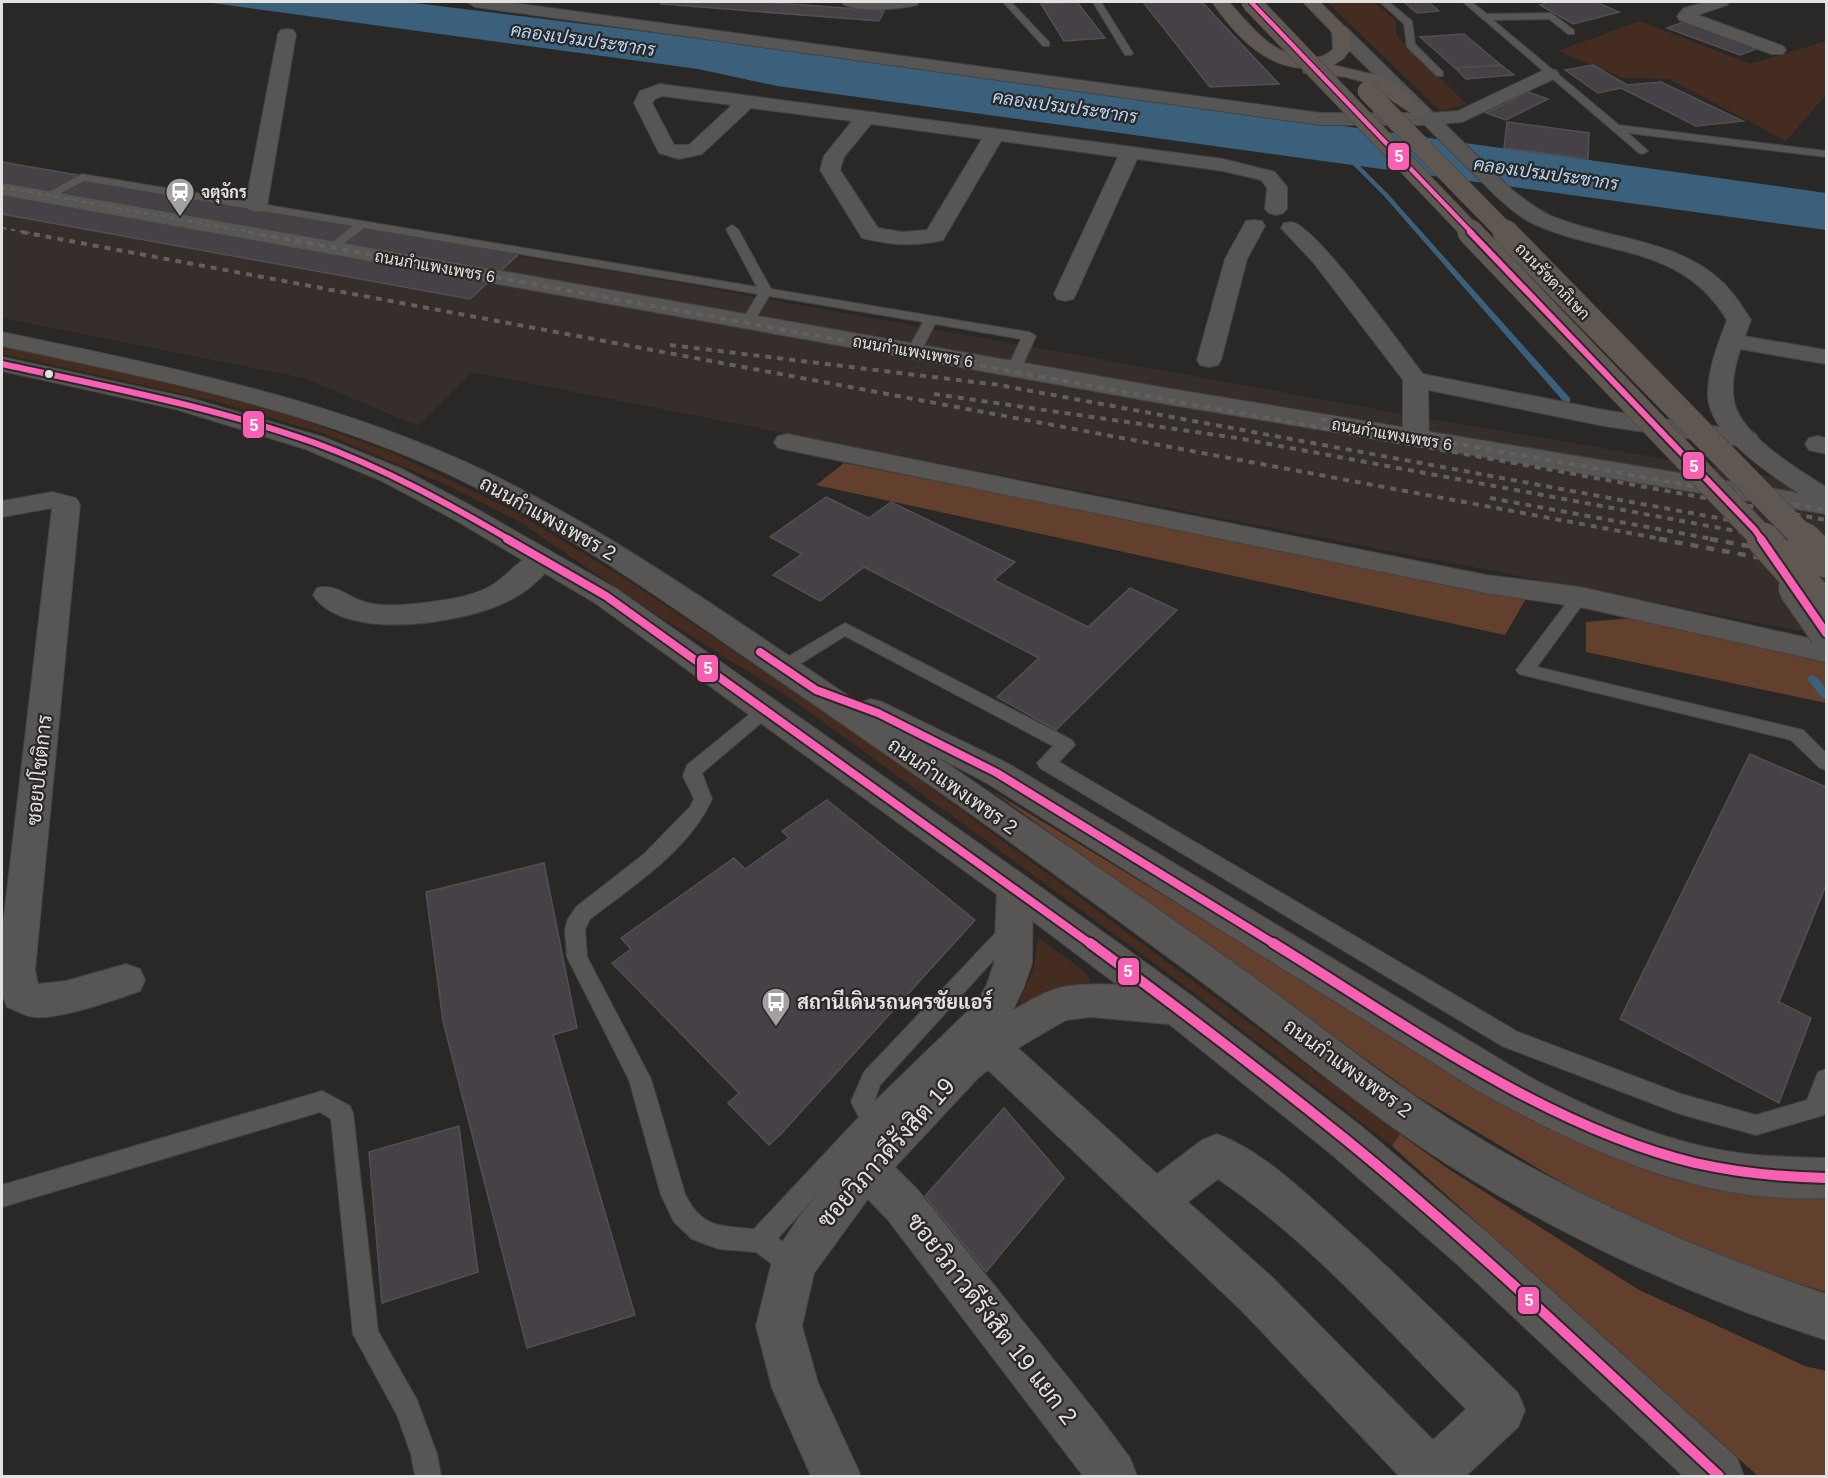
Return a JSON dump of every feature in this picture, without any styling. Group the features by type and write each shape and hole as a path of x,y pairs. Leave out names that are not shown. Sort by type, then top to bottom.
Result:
{"main road":[{"path":"1220,2 1277,64 1302,69 1334,69 1363,74 1383,84 1425,115"},
{"name":"ถนนรัชดาภิเษก","path":"1251,2 1755,530 1827,609"},
{"path":"1280,2 1304,10"},
{"name":"ถนนรัชดาภิเษก","path":"1304,10 1827,561"},
{"path":"1258,43 1276,58 1285,61 1317,63 1339,54 1342,49 1331,37"}],"street":[{"path":"475,2 1321,118 1471,114 1550,74"},
{"path":"849,2 897,5 911,2"},
{"path":"1721,2 1690,12 1685,16 1777,50"},
{"path":"256,206 287,34"},
{"path":"1331,37 1425,115 1521,207 1545,221 1655,253 1703,277 1733,306 1739,320 1725,362 1720,403 1746,439 1793,478 1827,498"},
{"path":"747,101 695,150 679,153 666,149 643,104 647,95 660,90 747,101 995,134 1223,165 1268,176 1277,187 1276,209"},
{"path":"866,117 834,156 830,170 870,233 895,240 911,240 934,235 995,134"},
{"path":"1065,294 1130,152"},
{"name":"ถนนกำแพงเพชร 6","path":"2,189 1014,369 1827,506"},
{"path":"1260,209 1276,209 1297,221 1292,228 1278,231 1254,226 1248,218 1250,214 1260,209"},
{"path":"1209,360 1236,259 1254,226"},
{"path":"1292,228 1322,257 1415,380 1416,438"},
{"name":"ถนนกำแพงเพชร 2","path":"2,339 180,378 310,412 378,435 447,463 524,502 597,543 783,667 1212,968 1383,1096 1470,1155 1569,1212 1746,1290 1827,1317"},
{"path":"1732,341 1827,357"},
{"name":"ถนนกำแพงเพชร 2","path":"2,364 180,403 314,443 392,475 465,514 606,596 1015,888 1178,1008 1346,1140 1474,1250 1719,1476"},
{"path":"1415,380 1604,418 1746,439"},
{"path":"787,442 1486,584 1580,597 1827,652"},
{"name":"ซอยปโชติการ","path":"2,509 51,500 60,500 66,504 62,567 16,970 21,994 34,1001 66,997 126,980"},
{"path":"1755,530 1827,633"},
{"path":"328,595 338,604 380,616 434,611 478,602 500,594 542,559"},
{"path":"816,690 878,713 997,773 1535,1103 1663,1155 1725,1171 1788,1179 1827,1178"},
{"name":"ซอยวิภาวดีรังสิต 19","path":"977,1055 1013,963 1016,925 1015,888"},
{"name":"ซอยวิภาวดีรังสิต 19","path":"836,1476 796,1388 778,1326 776,1253 815,1232 867,1167 977,1055 1013,1029 1060,1004 1091,1001 1178,1008"},
{"path":"977,1055 1156,1201 1257,1294 1432,1475 1501,1410 1353,1265 1272,1191 1217,1154 1156,1201"},
{"name":"ซอยวิภาวดีรังสิต 19 แยก 2","path":"867,1167 903,1205 1081,1432 1112,1476"}],"lane":[{"path":"1007,2 1046,44"},
{"path":"1097,2 1128,53"},
{"path":"1384,2 1408,23 1410,45 1440,74"},
{"path":"1467,2 1643,151"},
{"path":"1485,17 1551,16 1570,32"},
{"path":"1615,128 1827,154"},
{"path":"46,197 82,177 1029,336 1014,369"},
{"path":"333,248 363,224"},
{"path":"732,229 766,291"},
{"path":"747,322 766,291"},
{"path":"914,351 932,319"},
{"path":"1580,597 1525,670 1797,735 1827,763"},
{"path":"783,667 846,629 1066,745 1046,763 1510,1039 1680,1104 1756,1125 1816,1108 1827,1079"},
{"path":"767,709 693,770 692,776 703,799 697,813 676,835 583,913 575,929 577,957 639,1079 673,1195 680,1212 690,1226 701,1232 776,1253 872,1119 1005,987"},
{"path":"872,1119 862,1102 872,1079 1016,925"},
{"path":"2,1196 322,1101 342,1113 366,1334 408,1409 424,1454 428,1476"}],"shaded area":[{"path":"1327,2 1374,2 1396,21 1396,35 1467,104 1440,111"},
{"path":"1640,21 1750,64 1826,41 1826,95 1786,141 1669,79 1623,78 1558,51"},
{"path":"2,171 634,275 1458,424 1826,486 1826,636 472,372 418,426 304,378 2,318"},
{"path":"2,347 129,374 279,411 393,453 516,512 627,580 861,736 1400,1134 1392,1146 1181,983 789,697 648,609 515,519 447,485 325,434 210,400 2,354"},
{"path":"844,463 1527,597 1505,635 816,485"},
{"path":"1633,618 1826,659 1826,703 1586,652 1586,622"},
{"path":"992,791 1446,1067 1687,1178 1826,1197 1826,1292 1683,1248 1554,1178 1417,1096"},
{"path":"1038,937 1088,974 1090,982 1075,984 1019,1004 1034,967"},
{"path":"1400,1134 1447,1168 1639,1290 1805,1366 1826,1371 1826,1476 1758,1476 1392,1146"}],"water":[{"name":"คลองเปรมประชากร","path":"205,2 407,2 824,54 1826,193 1826,230 777,86 698,69"}],"building":[{"path":"664,2 764,2 884,11 879,21 661,4"},
{"path":"1077,2 1105,38 1064,41 1041,4"},
{"path":"1143,2 1202,2 1279,84 1210,87"},
{"path":"1404,2 1428,2 1439,11 1417,13"},
{"path":"1549,2 1596,2 1619,12 1573,24 1540,5"},
{"path":"1686,21 1759,48 1740,55 1667,28"},
{"path":"1464,34 1501,65 1455,68 1420,37"},
{"path":"1501,65 1514,75 1466,79 1455,68"},
{"path":"1593,65 1627,85 1661,82 1743,121 1696,126 1621,88 1598,93 1565,70"},
{"path":"1528,92 1548,99 1506,120 1486,113"},
{"path":"1507,122 1589,133 1588,159 1504,148"},
{"path":"2,162 522,251 470,299 2,214"},
{"path":"826,497 869,518 891,502 1015,562 994,580 1088,627 1130,588 1177,610 1056,730 997,697 1039,658 864,567 820,601 773,575 802,554 770,537"},
{"path":"1750,754 1826,787 1826,885 1779,1002 1811,1018 1779,1103 1620,1019"},
{"name":"สถานีเดินรถนครชัยแอร์","path":"827,800 975,920 769,1145 728,1103 739,1093 612,963 631,949 621,938 734,858 745,869 789,838 782,831"},
{"path":"544,863 577,1028 553,1035 635,1315 527,1348 443,1021 426,892"},
{"path":"1004,1108 1064,1178 986,1272 925,1196"},
{"path":"459,1126 478,1272 382,1303 369,1152"}],"waterway":[{"path":"1348,157 1386,195 1567,400"},
{"path":"1812,678 1826,695"}],"railway":[{"path":"2,187 256,233"},
{"path":"2,228 30,233"},
{"path":"22,232 1667,540"},
{"path":"248,232 1826,520"},
{"path":"670,345 999,385 1826,538"},
{"path":"934,394 1237,438 1784,540"},
{"path":"1321,419 1826,510"},
{"path":"1490,498 1718,540"},
{"path":"1659,539 1826,570"},
{"path":"1710,539 1826,560"},
{"path":"1776,539 1826,548"}],"transit line":[{"name":"5","path":"1251,2 1755,530 1826,633"},
{"name":"5","path":"2,364 181,403 314,443 392,475 465,514 606,596 1015,888 1178,1008 1346,1140 1474,1250 1719,1476"},
{"name":"5","path":"760,652 816,690 878,713 997,773 1492,1078 1532,1099 1612,1136 1694,1163 1780,1177 1826,1178"}],"place":[{"name":"จตุจักร","path":"180,218"},
{"name":"สถานีเดินรถนครชัยแอร์","path":"776,1028"}]}
